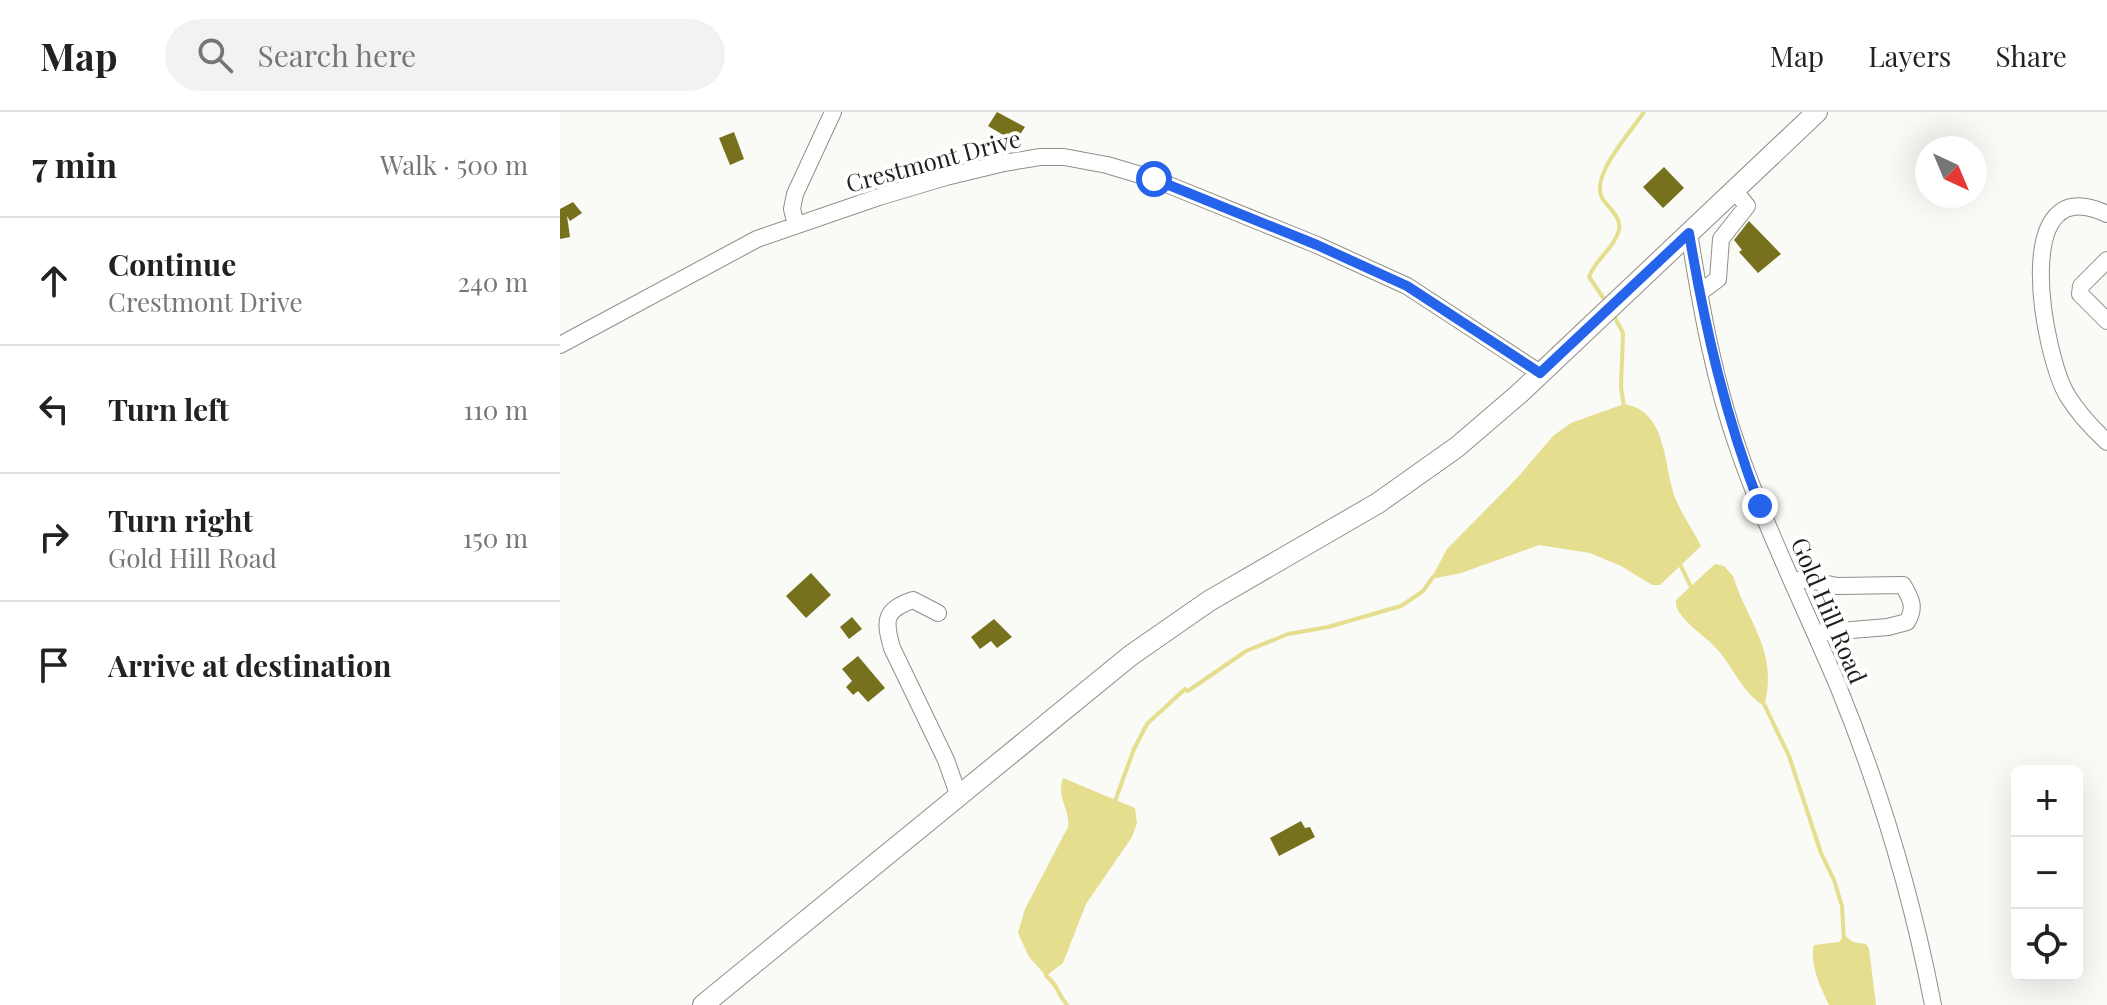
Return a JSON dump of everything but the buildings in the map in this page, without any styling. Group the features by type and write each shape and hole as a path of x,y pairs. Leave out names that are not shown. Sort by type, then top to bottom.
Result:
{"main road":[{"path":"703,1005 1130,656 1209,601 1331,531 1418,476 1457,447 1817,112"}],"street":[{"path":"796,225 792,209 795,194 833,112"},
{"name":"Crestmont Drive","path":"560,345 744,245 879,197 1004,163 1040,157 1085,160 1154,179 1211,200 1407,286 1540,373"},
{"path":"1699,293 1718,279 1721,239 1747,206 1734,190"},
{"path":"2104,432 2067,394 2049,348 2041,264 2045,234 2054,217 2071,207 2094,208 2107,214"},
{"name":"Gold Hill Road","path":"1689,233 1717,380 1738,449 1844,703 1913,910 1933,1005"},
{"path":"2105,266 2081,286 2080,294 2107,321"},
{"path":"1792,580 1837,586 1903,585 1912,600 1912,614 1907,622 1888,627 1815,633"},
{"path":"938,613 913,600 898,605 887,616 886,629 892,648 946,760 958,794"}],"shaded area":[{"path":"1624,404 1639,409 1650,418 1657,430 1677,502 1701,546 1660,585 1652,585 1621,566 1590,553 1539,545 1461,573 1431,579 1447,549 1519,476 1553,436 1571,423"},
{"path":"1715,564 1724,566 1733,576 1760,638 1768,669 1764,706 1749,693 1716,648 1687,622 1677,608 1676,600"},
{"path":"1063,778 1135,808 1137,823 1132,837 1086,904 1063,963 1046,976 1029,957 1018,933 1025,909 1068,827 1061,792"},
{"path":"1844,935 1853,942 1866,944 1869,949 1876,1005 1829,1005 1819,984 1814,968 1814,945 1839,942"}],"waterway":[{"path":"1607,303 1589,277 1613,243 1619,225 1617,217 1602,198 1600,188 1607,166 1644,112"},
{"path":"1613,314 1623,333 1621,387 1624,407"},
{"path":"1680,564 1691,587"},
{"path":"1115,801 1134,749 1147,724 1185,689 1188,691 1246,651 1288,634 1328,627 1401,606 1423,591 1433,577"},
{"path":"1763,702 1789,756 1821,853 1834,880 1842,906 1844,940"},
{"path":"1047,972 1046,976 1067,1005"}],"route":[{"path":"1154,179 1211,200 1407,286 1540,373 1689,233 1717,380 1738,449 1760,506"}]}
